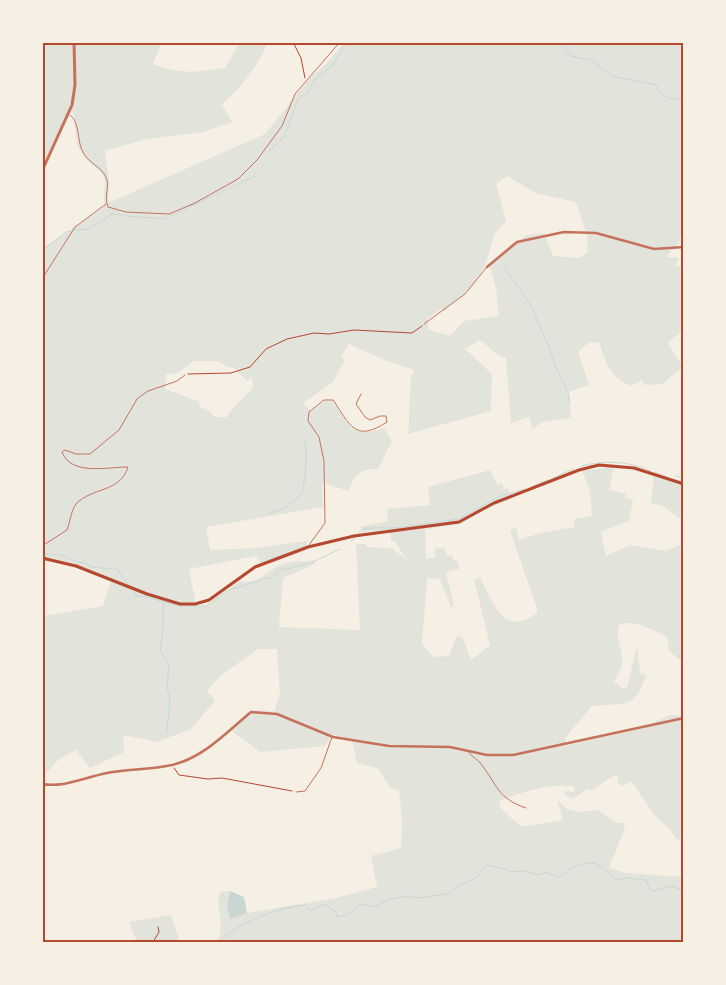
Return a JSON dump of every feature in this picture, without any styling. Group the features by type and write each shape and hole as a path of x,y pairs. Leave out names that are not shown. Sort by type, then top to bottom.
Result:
{"main road":[{"path":"44,558 76,566 147,594 180,604 195,604 209,600 255,567 308,547 354,536 460,522 494,503 599,465 634,468 684,484"}],"street":[{"path":"42,171 69,114 74,94 74,42"},
{"path":"487,266 517,242 564,232 596,233 654,249 684,247"},
{"path":"42,566 44,558"},
{"path":"42,784 65,784 106,773 172,765 193,758 251,712 277,714 333,737 389,746 450,747 487,755 513,756 684,718"}],"lane":[{"path":"107,204 116,210 168,214 238,179 257,160 282,126 295,94 340,42"},
{"path":"69,114 76,123 79,143 84,155 103,171 107,180 107,204"},
{"path":"42,279 75,228 107,204"},
{"path":"424,324 465,294 487,266"},
{"path":"42,546 67,530 73,509 78,503 121,482 128,467 76,468 65,461 62,452 65,450 76,454 90,454 119,430 137,399 148,390 177,381 185,375"},
{"path":"308,547 325,522 324,461 319,436 308,421 309,412 324,400 333,400 352,428 359,431 375,430 387,422 386,416 370,420 365,417 356,404 361,394"},
{"path":"296,792 305,791 312,783 321,768 333,737"},
{"path":"469,750 470,754 481,763 493,786 505,799 526,808"}],"path":[{"path":"293,42 302,58 306,81"},
{"path":"185,375 231,373 250,367 266,349 287,339 314,333 329,334 354,330 412,333 424,324"},
{"path":"172,765 179,775 240,780 296,792"},
{"path":"153,942 159,932 158,927"}],"shaded area":[{"path":"43,43 162,43 153,64 173,70 189,72 225,68 239,43 268,43 249,76 222,104 232,122 203,132 147,139 105,151 109,181 108,198 110,202 265,134 310,78 326,64 344,43 683,43 683,225 679,243 666,257 679,258 675,267 683,265 683,333 682,331 668,343 683,367 662,384 644,385 642,380 631,386 618,378 609,368 599,342 589,343 578,351 589,385 569,392 571,418 542,422 532,429 529,417 511,423 506,358 497,354 480,340 465,349 492,374 491,411 408,434 411,379 414,370 384,360 349,344 341,357 345,360 333,382 303,403 311,411 325,401 332,402 348,424 357,431 372,431 384,428 392,441 378,469 362,471 353,480 349,491 322,483 323,507 206,527 210,550 256,548 307,541 305,551 261,566 256,556 189,569 196,605 206,606 240,581 254,581 285,563 317,560 313,565 283,578 279,627 360,630 356,544 365,544 367,547 392,548 406,559 395,541 391,541 390,530 362,532 360,527 388,521 387,509 430,505 428,487 490,470 497,484 502,483 504,489 507,488 513,498 482,511 461,524 425,529 426,558 435,558 435,549 444,548 447,556 452,555 454,561 458,561 459,569 446,572 454,606 451,607 440,579 427,578 422,643 433,657 449,656 456,637 462,636 471,660 490,645 474,579 480,577 495,607 508,620 516,622 538,612 510,530 516,527 519,540 540,533 575,527 574,519 592,516 590,491 582,471 614,467 609,490 626,494 624,498 633,500 629,521 601,532 606,556 630,545 666,551 683,544 681,559 684,560 683,662 669,651 667,637 637,624 625,623 619,625 618,639 622,665 614,681 624,690 627,687 637,647 640,673 646,675 642,686 638,694 627,702 592,706 565,738 566,745 641,729 669,715 683,716 683,830 680,840 676,839 670,829 656,817 631,781 623,786 618,783 618,777 615,775 592,790 587,789 573,799 565,795 565,791 573,792 575,790 574,787 555,786 526,792 499,801 501,809 522,827 563,820 557,800 567,809 580,812 597,810 618,823 623,823 625,828 609,868 627,873 683,877 683,942 217,942 221,928 220,892 230,891 227,906 230,919 247,913 336,898 377,887 371,856 401,848 402,818 399,790 391,788 377,768 357,763 352,740 332,734 325,746 260,752 229,729 252,710 275,711 280,697 277,649 258,649 219,677 207,691 215,701 191,729 157,742 123,735 124,752 90,768 76,750 59,759 43,777 43,616 103,606 111,581 72,566 44,560 43,248 104,207 105,180 101,172 87,160 77,145 73,113 70,110 43,164","holes":["507,176 538,194 576,202 587,236 588,252 580,258 553,256 544,233 526,235 490,266 496,288 499,316 464,321 450,336 429,330 427,319 441,309 444,311 472,286 484,267 494,237 506,221 496,184","194,361 217,361 228,367 233,367 247,381 252,377 253,388 233,408 227,417 215,417 207,409 201,408 198,401 165,389 166,374 178,373"]},
{"path":"654,471 683,484 683,521 662,505 651,504"},
{"path":"230,891 244,897 247,913 230,919 227,906"},
{"path":"171,915 180,942 137,942 129,922"}],"waterway":[{"path":"340,52 348,42"},
{"path":"566,42 565,48 571,56 591,60 612,76 656,85 661,93 667,97 675,99 684,98"},
{"path":"269,151 284,137 298,99 308,92 315,79 333,65 339,54"},
{"path":"127,216 164,219 255,176"},
{"path":"74,230 90,229 93,225 98,224 113,213"},
{"path":"111,214 125,215"},
{"path":"42,251 66,232 72,231"},
{"path":"504,268 521,291 534,314 566,389 570,404"},
{"path":"270,513 283,509 302,494 306,468 305,442"},
{"path":"581,466 616,462 634,465 651,471"},
{"path":"553,478 573,469"},
{"path":"676,476 681,477"},
{"path":"531,487 548,480"},
{"path":"359,533 363,529 396,528 459,519 498,497 525,489"},
{"path":"351,541 355,538"},
{"path":"134,592 135,596 143,596 179,606 206,606 227,591 268,577 271,579 281,568 283,570 313,562 340,549"},
{"path":"42,554 61,555 91,567 117,568 130,586"},
{"path":"163,601 160,651 169,665 167,687 170,699 167,732"},
{"path":"221,942 236,928 247,922 273,912 297,906 306,905 307,909 313,910 324,904 336,912 337,917 347,915 361,904 374,907 388,900 405,896 419,898 448,894 456,887 477,877 489,865 514,872 525,871 538,875 547,872 558,878 577,866 593,863 603,868 617,880 628,878 646,880 649,888 653,891 669,886 684,890"}]}
